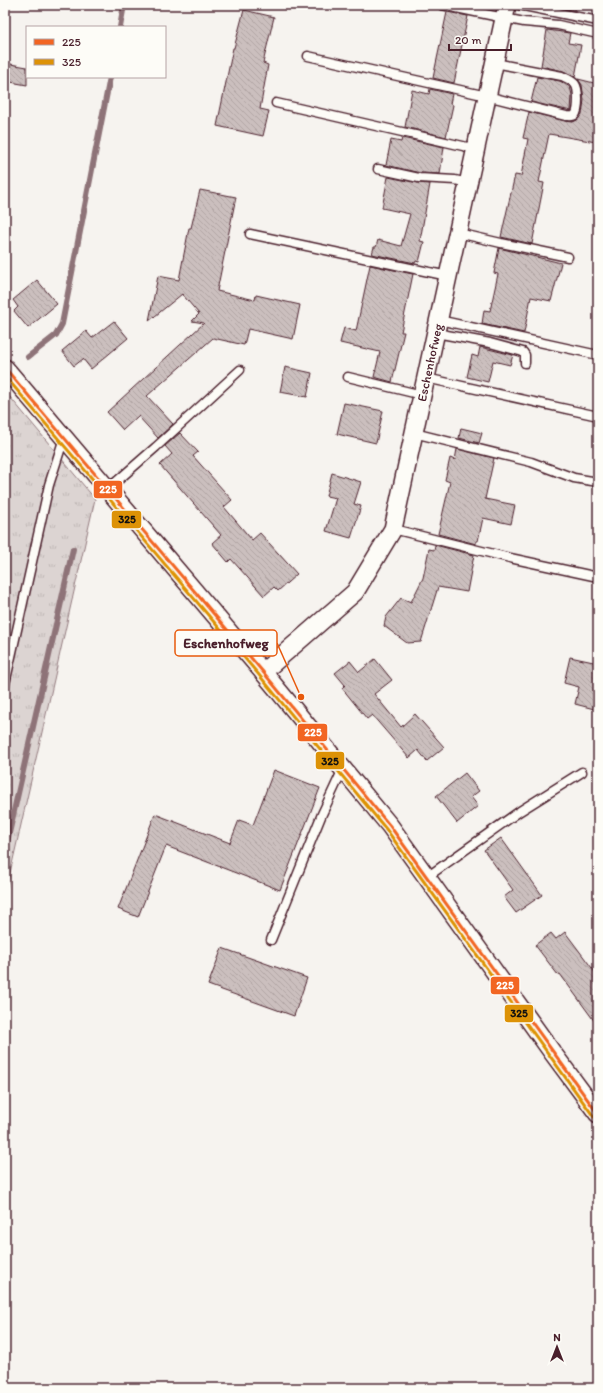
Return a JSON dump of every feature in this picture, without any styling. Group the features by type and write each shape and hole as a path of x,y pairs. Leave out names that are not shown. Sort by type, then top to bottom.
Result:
{"street":[{"name":"Eschenhofweg","path":"263,672 355,592 393,529 506,12"},
{"path":"5,368 65,436 390,826 598,1114"}],"lane":[{"path":"442,5 506,12 524,22 558,25 598,34"},
{"path":"519,5 598,21"},
{"path":"308,56 487,96 566,116 575,115 578,108 578,90 576,85 571,80 562,76 494,63"},
{"path":"276,103 476,149"},
{"path":"378,169 419,178 455,180 468,183"},
{"path":"458,233 501,244 568,256"},
{"path":"250,234 448,276"},
{"path":"437,327 598,355"},
{"path":"437,327 523,352 526,355 525,363"},
{"path":"108,489 240,370"},
{"path":"348,377 422,395"},
{"path":"426,378 598,416"},
{"path":"414,433 531,462 574,478 598,482"},
{"path":"5,684 49,485 65,436"},
{"path":"393,529 510,558 598,577"},
{"path":"271,940 322,814 343,769"},
{"path":"427,877 520,811 582,772"}],"green space":[{"path":"5,391 95,499 5,895"}],"building":[{"path":"551,5 576,5 575,11"},
{"path":"244,10 274,17 263,63 268,65 260,109 269,111 263,136 217,126 233,48"},
{"path":"447,12 468,16 454,83 433,78"},
{"path":"547,30 570,33 568,43 581,45 575,77 563,71 541,66"},
{"path":"5,63 26,67 27,85 5,81"},
{"path":"537,77 560,81 570,87 572,95 571,111 531,102"},
{"path":"578,79 598,84 598,130 596,142 549,134 539,182 544,183 532,244 501,237 515,175 521,176 528,139 523,138 529,112 565,121 573,122 577,120 582,114 584,100 582,85"},
{"path":"430,89 452,94 450,104 453,105 446,137 405,127 412,90 429,94"},
{"path":"402,138 444,147 440,174 420,173 386,165 391,140 401,142"},
{"path":"388,177 430,184 420,241 424,242 419,262 416,261 415,263 372,254 378,240 401,246 410,214 382,208"},
{"path":"200,190 236,197 217,291 255,300 256,295 300,305 293,339 248,329 244,345 213,338 147,396 173,424 158,438 138,416 123,430 107,412 204,323 192,321 199,314 182,294 149,321 158,276 179,280 189,228 191,228"},
{"path":"499,248 561,263 551,301 531,297 524,333 482,324 484,310 490,311 498,274 494,273"},
{"path":"370,265 413,274 401,332 404,332 392,382 374,377 380,352 340,343 344,328 356,331"},
{"path":"37,280 57,304 28,328 14,311 18,307 13,300"},
{"path":"114,321 128,338 91,369 83,359 74,366 62,351 86,331 92,338"},
{"path":"480,347 513,355 510,365 493,361 488,382 467,377 472,355 478,357"},
{"path":"285,367 312,373 307,397 280,392"},
{"path":"344,403 383,411 376,443 337,434"},
{"path":"461,428 482,433 479,443 459,438"},
{"path":"180,433 198,452 193,456 232,500 224,507 252,540 260,533 297,574 278,591 274,587 264,596 231,559 228,562 212,543 221,535 160,465 172,454 165,446"},
{"path":"457,449 494,458 485,499 515,505 511,524 483,518 476,544 438,534 450,482 445,480 450,458 455,460"},
{"path":"332,473 361,482 354,504 361,506 351,538 326,531 336,498 326,496"},
{"path":"435,545 474,555 467,592 438,587 421,642 407,643 384,626 386,617 401,598 411,602 423,578 429,549 434,550"},
{"path":"570,657 598,663 598,710 575,704 579,687 564,683"},
{"path":"375,659 392,680 374,694 401,727 415,714 444,747 427,761 418,750 409,758 372,715 367,719 342,688 345,685 335,673 350,661 359,672"},
{"path":"274,770 320,788 280,890 166,846 138,917 118,909 155,814 230,843 239,820 253,825"},
{"path":"465,773 479,791 471,797 478,806 457,823 436,796"},
{"path":"501,838 542,895 516,913 504,897 513,890 484,850"},
{"path":"565,932 598,976 598,1026 560,974 558,975 535,945 551,933 556,939"},
{"path":"222,948 307,978 294,1016 208,985"}],"waterway":[{"path":"120,26 124,5"},
{"path":"28,357 56,335 62,324 110,78"},
{"path":"5,851 73,549"}],"transit line":[{"name":"225","path":"5,368 263,672 390,826 598,1114"},
{"name":"325","path":"5,376 259,675 386,829 594,1117"}],"place":[{"name":"Eschenhofweg","path":"301,697"}]}
